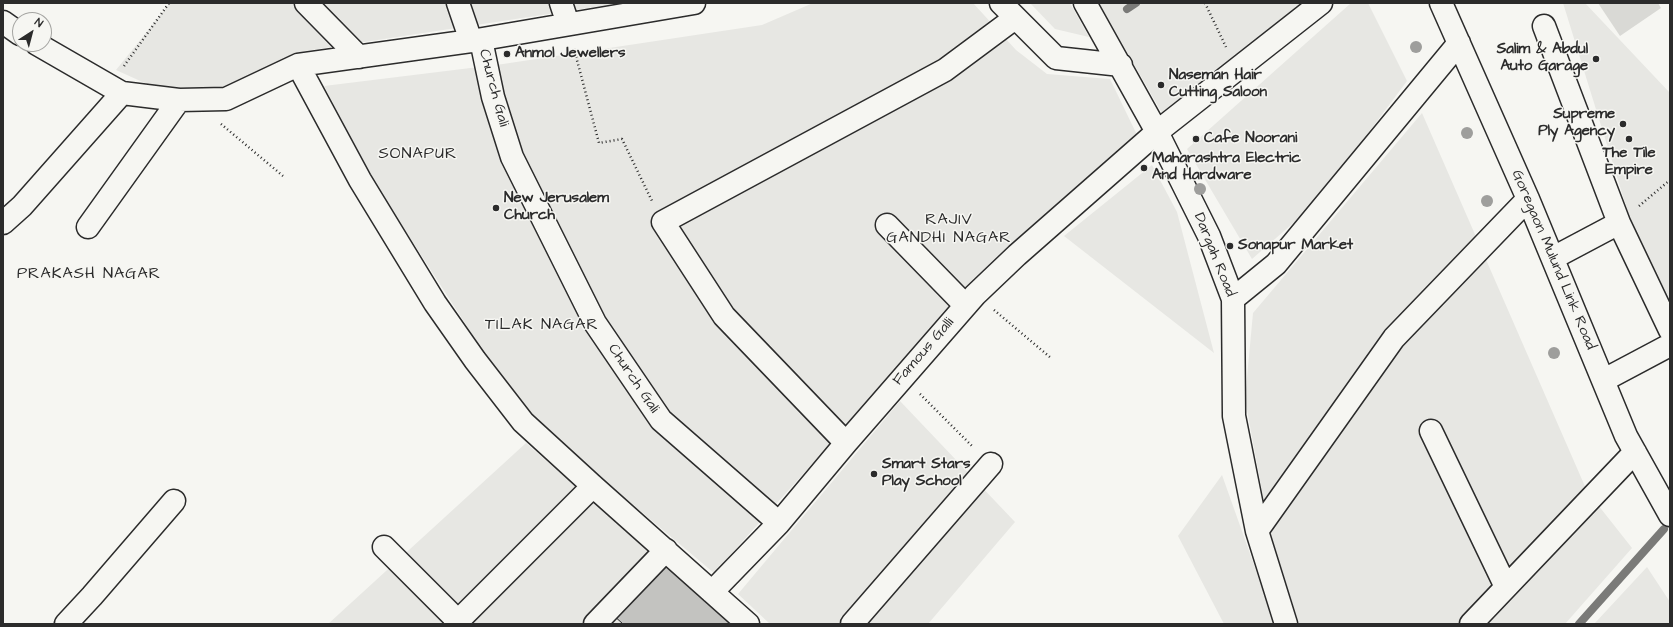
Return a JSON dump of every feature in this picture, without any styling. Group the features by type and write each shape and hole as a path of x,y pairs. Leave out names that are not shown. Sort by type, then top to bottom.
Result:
{"street":[{"path":"306,3 359,57"},
{"name":"Church Gali","path":"458,3 476,40 512,157 595,323 661,420 779,523"},
{"path":"562,3 568,24"},
{"path":"50,52 115,89 185,100 226,99 298,65 476,40 694,3"},
{"name":"Dargah Road","path":"1085,3 1157,132 1209,236 1233,299 1234,416 1257,531 1286,624"},
{"name":"Famous Galli","path":"712,592 779,523 902,377 970,300 1017,255 1157,132 1321,3"},
{"name":"Goregaon Mulund Link Road","path":"1441,3 1528,199 1626,436 1670,515"},
{"path":"846,443 724,316 663,222 945,70 1008,10 1056,58 1120,65"},
{"path":"3,22 12,28"},
{"path":"1544,26 1619,223 1670,330"},
{"path":"1233,299 1276,264 1459,43"},
{"path":"298,65 360,180 435,302 475,360 523,422 748,624"},
{"path":"3,223 22,206 115,89"},
{"path":"88,227 185,100"},
{"path":"1257,531 1394,338 1528,199"},
{"path":"1553,258 1619,223"},
{"path":"887,225 970,300"},
{"path":"1604,380 1670,345"},
{"path":"1431,431 1506,587"},
{"path":"1471,624 1635,452"},
{"path":"852,624 991,464"},
{"path":"384,547 456,623 593,486"},
{"path":"66,624 174,501"},
{"path":"595,624 666,550"}],"path":[{"path":"115,89 170,3"},
{"path":"1205,3 1236,70"},
{"path":"568,24 598,143 622,139 663,222"},
{"path":"185,100 283,176"},
{"path":"1619,223 1670,180"},
{"path":"970,300 1051,358"},
{"path":"902,377 991,464"}],"shaded area":[{"path":"170,3 621,3 305,51 224,87 158,89 116,70"},
{"path":"813,3 973,3 1016,50 1047,74 1110,79 1139,139 993,263 714,573 594,472 519,404 499,376 376,185 324,86 503,64 762,25"},
{"path":"1030,3 1070,3 1089,37 1055,29"},
{"path":"1099,3 1305,3 1163,115"},
{"path":"1351,3 1368,3 1407,81 1315,204 1252,259 1187,149"},
{"path":"1563,3 1585,3 1670,93 1670,302 1644,264"},
{"path":"1598,3 1658,3 1661,8 1620,36"},
{"path":"1422,113 1587,491 1632,548 1565,624 1299,624 1269,529 1245,399 1253,313"},
{"path":"1152,165 1177,212 1214,353 1064,236"},
{"path":"900,401 1015,522 928,624 770,624 738,594"},
{"path":"526,443 732,624 328,624"},
{"path":"1222,475 1275,624 1224,624 1178,536"},
{"path":"1647,567 1670,602 1670,624 1594,624"}],"building":[{"path":"663,559 733,624 623,624 612,614"}],"waterway":[{"path":"1127,9 1136,3"},
{"path":"1579,624 1664,529"}],"place":[{"name":"Anmol Jewellers","path":"507,54"},
{"name":"Salim & Abdul Auto Garage","path":"1596,59"},
{"name":"Naseman Hair Cutting Saloon","path":"1161,85"},
{"name":"Supreme Ply Agency","path":"1623,124"},
{"name":"Cafe Noorani","path":"1196,139"},
{"name":"The Tile Empire","path":"1629,139"},
{"name":"Maharashtra Electric And Hardware","path":"1144,168"},
{"name":"New Jerusalem Church","path":"496,208"},
{"name":"Sonapur Market","path":"1230,246"},
{"name":"Smart Stars Play School","path":"874,474"}],"district":[{"name":"SONAPUR","path":"418,155"},
{"name":"RAJIV GANDHI NAGAR","path":"949,230"},
{"name":"PRAKASH NAGAR","path":"89,275"},
{"name":"TILAK NAGAR","path":"542,326"}]}
